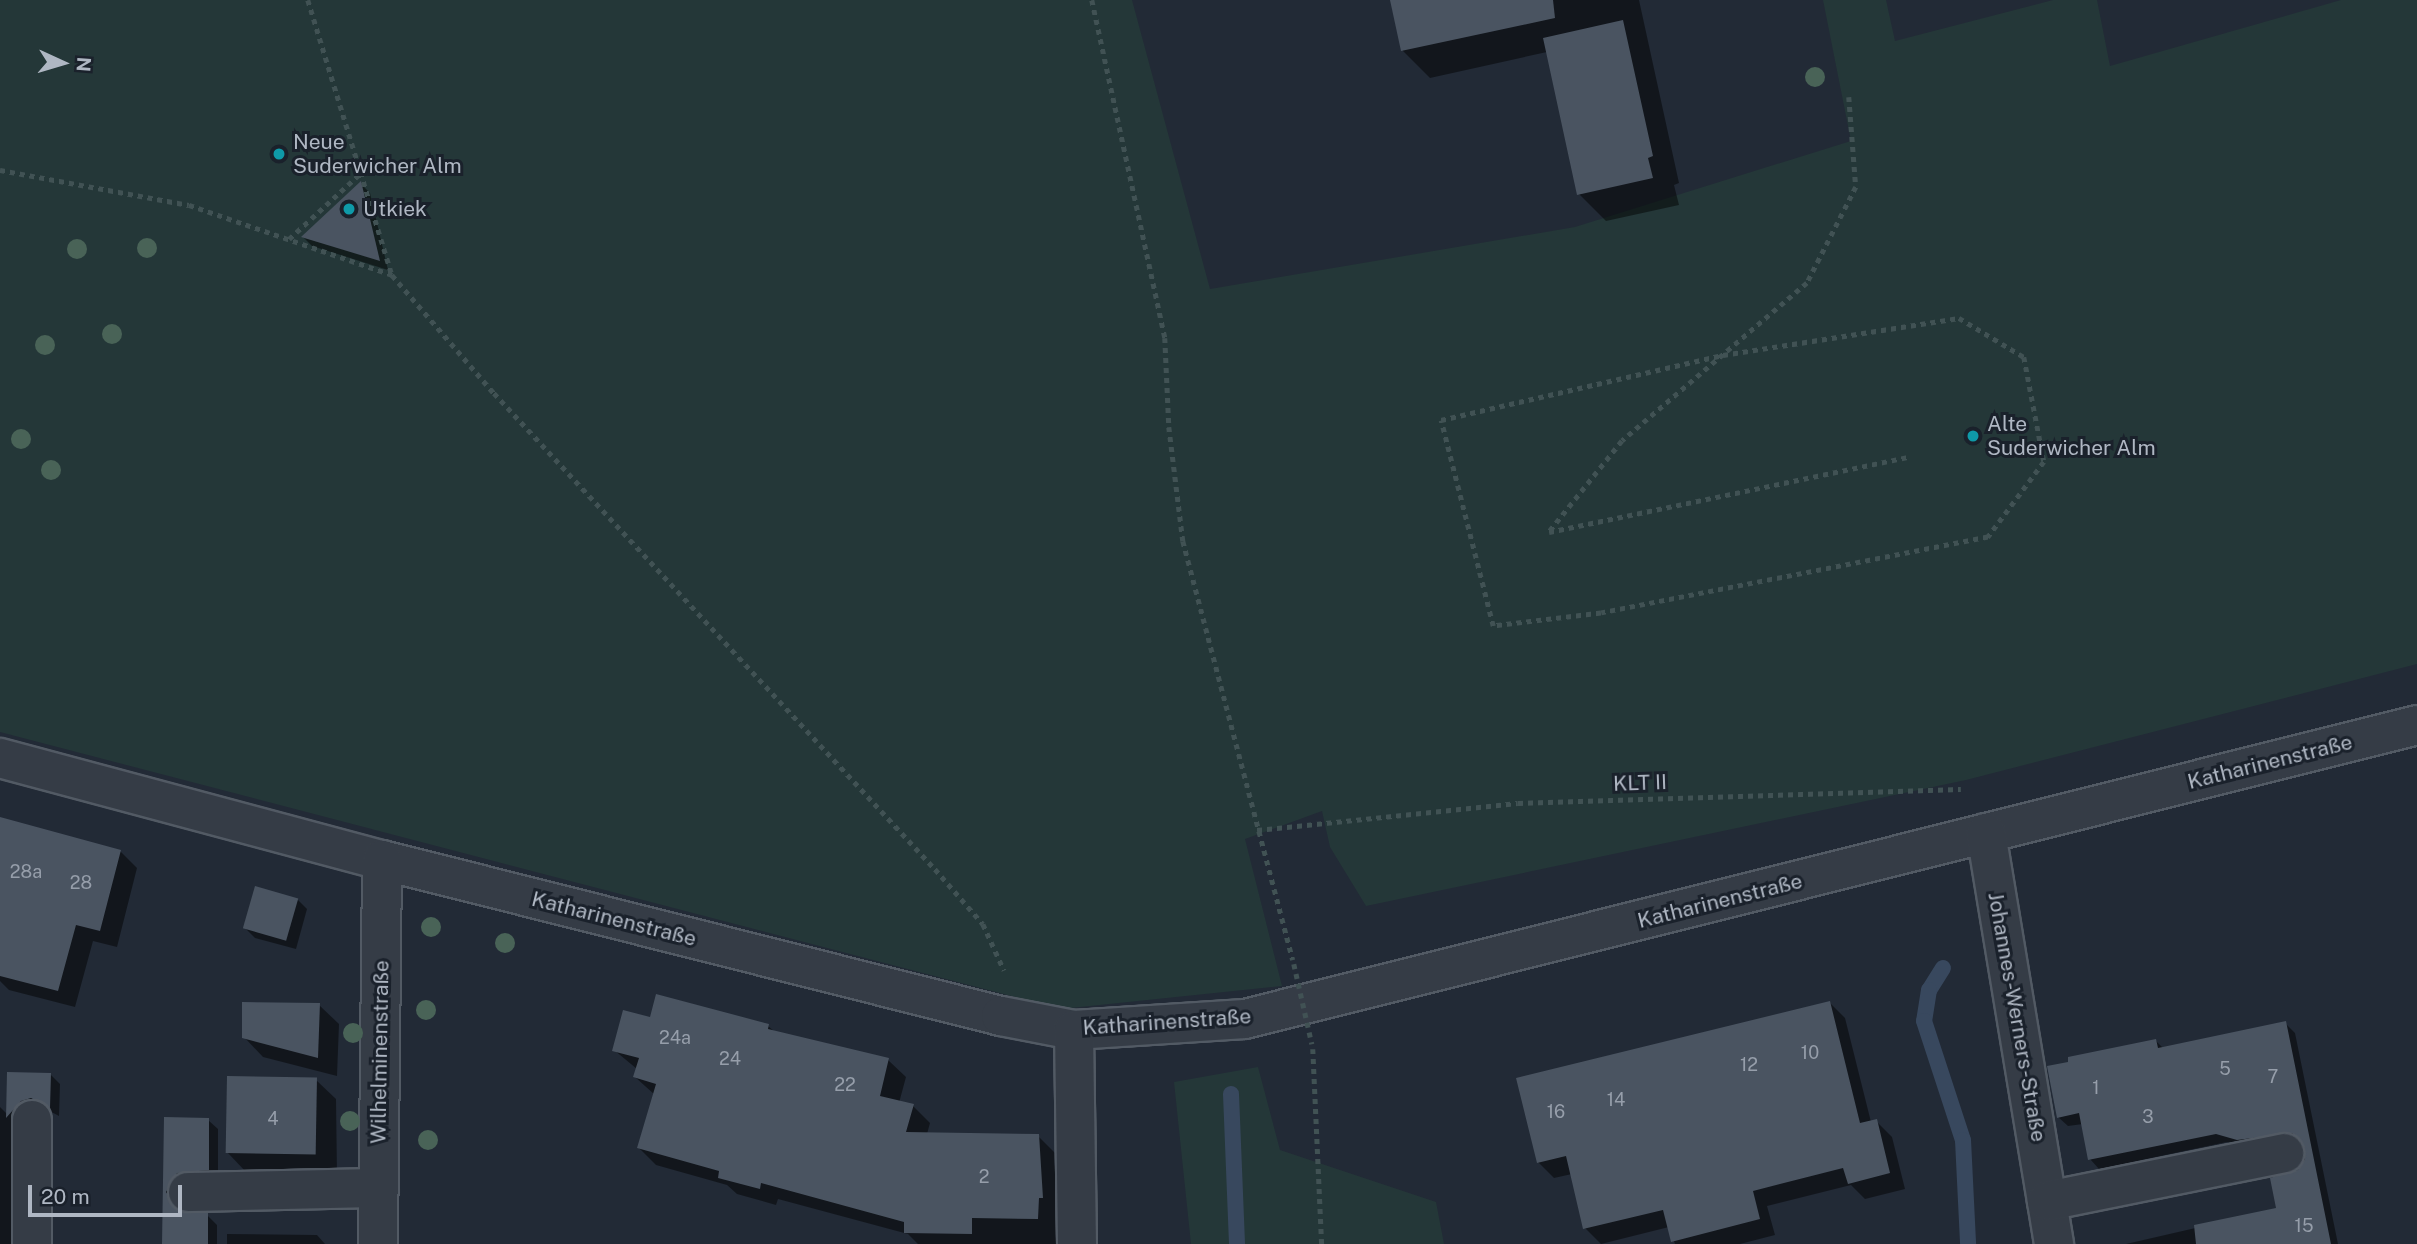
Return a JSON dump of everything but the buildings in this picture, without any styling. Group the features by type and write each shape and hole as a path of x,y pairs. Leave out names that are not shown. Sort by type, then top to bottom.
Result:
{"street":[{"name":"Katharinenstraße","path":"0,758 382,860 1001,1016 1074,1030 1245,1019 2417,725"},
{"name":"Johannes-Werners-Straße","path":"1986,834 2054,1244"},
{"name":"Wilhelminenstraße","path":"378,1244 382,860"},
{"path":"1074,1030 1077,1244"},
{"path":"32,1121 32,1244"},
{"path":"2047,1201 2284,1153"},
{"path":"188,1192 379,1188"}],"path":[{"path":"307,0 363,171 392,275 494,393 984,924"},
{"path":"1092,0 1165,338 1169,427 1183,541 1294,964 1312,1044 1320,1128 1322,1244"},
{"path":"1849,97 1856,187 1807,283 1622,441 1549,532 1907,457"},
{"path":"0,170 189,205 392,275"},
{"path":"289,240 363,171"},
{"path":"1959,318 2024,357 2044,462 1988,537 1601,613 1493,626 1441,420 1723,355 1959,318"},
{"name":"KLT II","path":"1257,831 1518,803 1979,788 1986,834"}],"shaded area":[{"path":"0,0 1132,0 1210,289 1575,227 1851,141 1823,0 1886,0 1895,41 2053,0 2097,0 2110,66 2341,0 2417,0 2417,664 1966,780 1366,906 1330,847 1322,811 1245,839 1282,986 1061,1009 0,732"},
{"path":"1258,1067 1280,1150 1436,1202 1444,1244 1191,1244 1174,1082"}],"waterway":[{"path":"1943,968 1929,990 1924,1021 1963,1140 1968,1244"},
{"path":"1231,1094 1237,1244"}],"place":[{"name":"Neue Suderwicher Alm","path":"279,154"},
{"name":"Utkiek","path":"349,209"},
{"name":"Alte Suderwicher Alm","path":"1973,436"}]}
